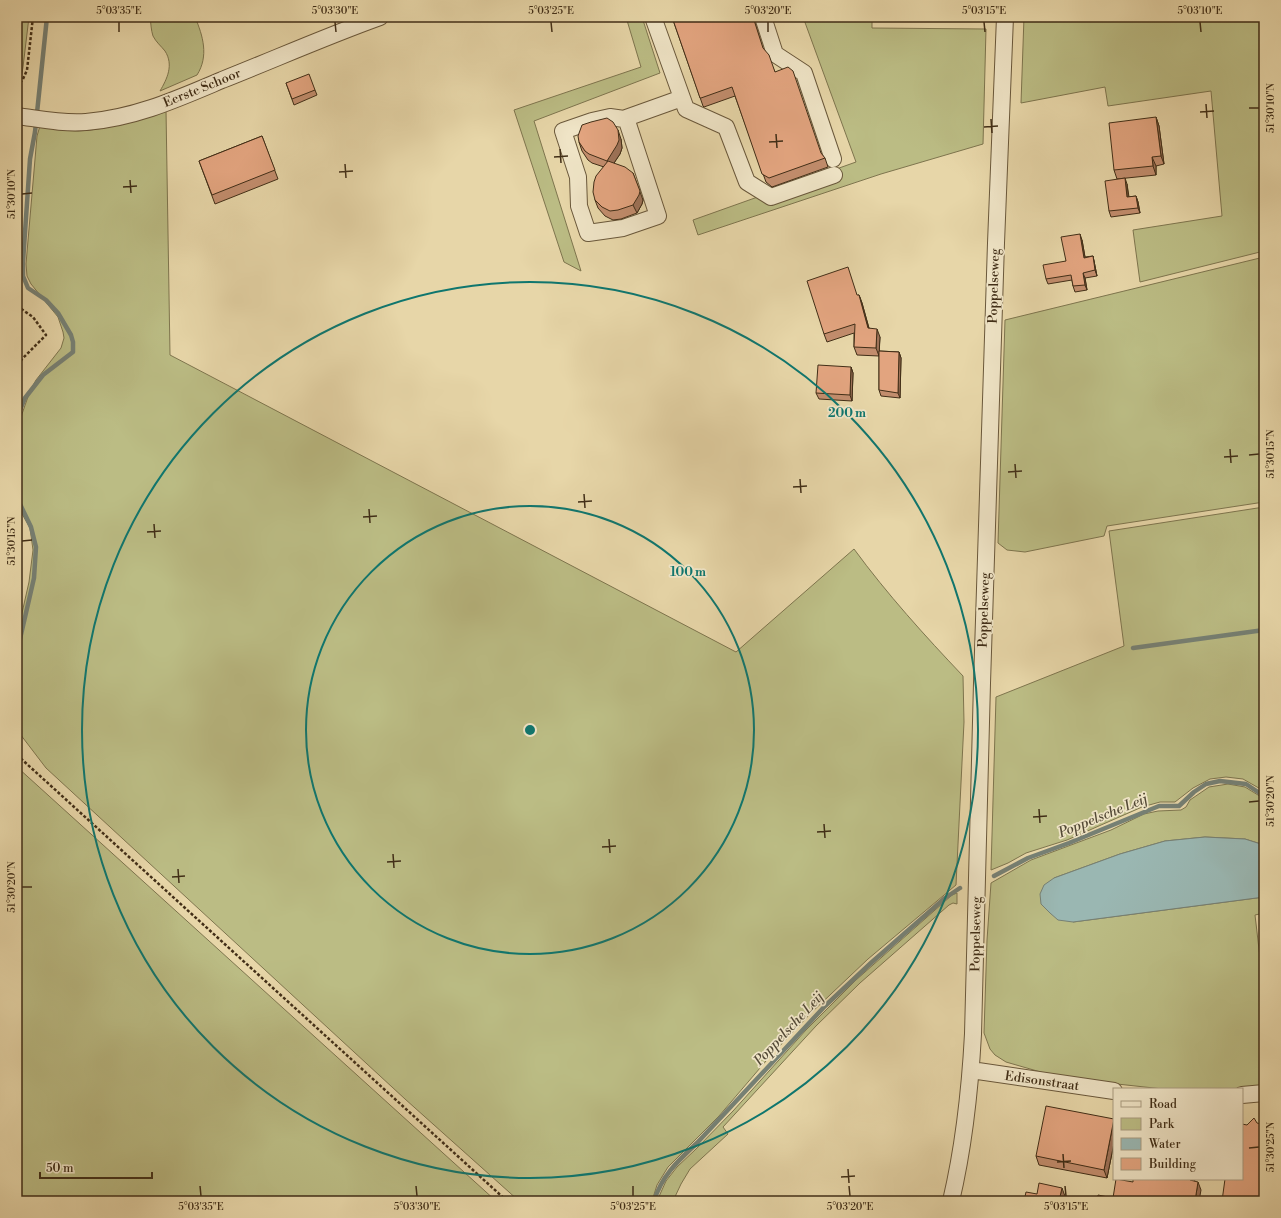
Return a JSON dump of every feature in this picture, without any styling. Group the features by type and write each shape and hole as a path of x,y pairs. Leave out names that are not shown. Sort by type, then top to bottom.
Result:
{"street":[{"name":"Eerste Schoor","path":"19,116 63,122 85,122 110,119 140,112 167,103 308,44 380,17"},
{"path":"653,17 686,109 726,127 747,182 771,197 834,175"},
{"path":"763,17 776,54 804,73 833,159"},
{"name":"Poppelseweg","path":"951,1201 962,1143 971,1070 995,251 1005,17"},
{"path":"626,118 658,216 623,228 588,233 579,206 578,177 563,131 604,118 626,118 682,98"},
{"name":"Edisonstraat","path":"971,1070 1113,1091"},
{"path":"1243,1095 1264,1093"}],"path":[{"path":"17,87 27,70 33,17"},
{"path":"17,306 33,317 46,335 22,359 17,367"},
{"path":"17,755 507,1201"}],"green space":[{"path":"17,17 29,17 21,79 17,84"},
{"path":"150,17 195,17 204,46 203,61 197,75 160,91 167,77 169,61 165,51 153,36"},
{"path":"626,17 642,17 660,73 534,121 581,271 564,262 514,110 641,67"},
{"path":"803,17 872,17 872,28 986,29 983,144 881,174 698,235 693,220 856,162"},
{"path":"1024,17 1264,17 1264,251 1140,282 1133,230 1222,216 1211,91 1108,106 1105,87 1021,103"},
{"path":"166,110 170,355 736,652 854,549 907,614 963,676 964,722 956,885 868,959 812,1012 772,1054 719,1116 668,1167 657,1185 652,1201 519,1201 405,1099 46,768 17,730 17,635 29,582 33,550 30,528 17,505 17,436 22,414 30,391 36,380 61,348 64,338 58,317 31,284 27,276 26,264 37,136 40,126 78,131 100,129 122,124"},
{"path":"1264,257 1264,502 1107,526 1104,536 1025,552 1007,550 998,543 1005,320"},
{"path":"1264,507 1264,791 1243,779 1226,777 1210,779 1193,788 1175,802 1160,802 1142,807 1067,840 1026,853 991,870 996,697 1124,646 1109,531"},
{"path":"17,767 496,1201 17,1201"},
{"path":"1228,784 1245,787 1258,795 1264,801 1264,845 1245,839 1205,837 1165,841 1120,854 1054,878 1073,922 1264,897 1264,913 1255,915 1264,992 1264,1086 1241,1088 1154,1088 1108,1083 1044,1073 1006,1062 995,1055 990,1049 984,1033 987,940 991,883 1031,860 1111,830 1144,814 1158,811 1181,810 1186,807 1190,800 1209,787"},
{"path":"957,893 957,904 953,903 949,905 860,983 816,1026 723,1127 728,1134 690,1169 673,1201 657,1201 666,1181 677,1167 733,1111 806,1030 856,980 952,895"}],"water":[{"path":"1205,837 1245,839 1264,845 1264,897 1073,922 1058,920 1041,904 1040,894 1044,885 1054,878 1120,854 1165,841"}],"building":[{"path":"672,17 753,17 763,48 769,55 775,72 788,67 793,71 821,153 825,158 769,178 762,174 732,87 700,98"},
{"path":"309,74 315,90 292,99 286,83"},
{"path":"1156,117 1161,156 1152,157 1153,166 1114,170 1109,123"},
{"path":"607,118 613,122 618,130 619,140 607,161 585,151 579,142 578,136 582,125"},
{"path":"262,136 275,170 212,195 199,161"},
{"path":"608,161 625,167 633,173 640,191 633,205 610,211 602,207 595,200 593,192 596,176"},
{"path":"1125,178 1127,197 1136,196 1138,208 1109,211 1105,181"},
{"path":"1080,234 1084,258 1093,256 1095,270 1083,273 1085,285 1073,286 1071,275 1046,279 1043,265 1066,261 1061,237"},
{"path":"848,267 857,295 859,295 868,328 877,329 876,348 854,347 855,324 824,334 807,281"},
{"path":"879,351 899,352 898,393 879,390"},
{"path":"818,365 851,367 850,395 816,393"},
{"path":"1046,1106 1113,1119 1104,1170 1036,1156"},
{"path":"1254,1118 1257,1123 1264,1125 1264,1201 1222,1201 1225,1180 1243,1180 1243,1124 1247,1125"},
{"path":"1116,1180 1133,1182 1133,1180 1190,1180 1198,1182 1195,1201 1097,1201 1098,1195 1113,1198"},
{"path":"1039,1183 1062,1188 1059,1201 1024,1201 1026,1192 1037,1194"}],"waterway":[{"path":"17,439 19,412 25,398 43,375 73,352 71,335 58,313 46,300 28,288 23,276 30,159 35,132 47,17"},
{"path":"17,494 19,502 31,527 36,547 34,578 17,652"},
{"path":"1133,648 1264,630"},
{"name":"Poppelsche Leij","path":"994,876 1028,858 1159,806 1179,806 1194,792 1206,784 1220,781 1246,784 1264,796"},
{"name":"Poppelsche Leij","path":"654,1201 661,1184 677,1162 697,1143 825,1006 872,962 945,898 960,888"}]}
